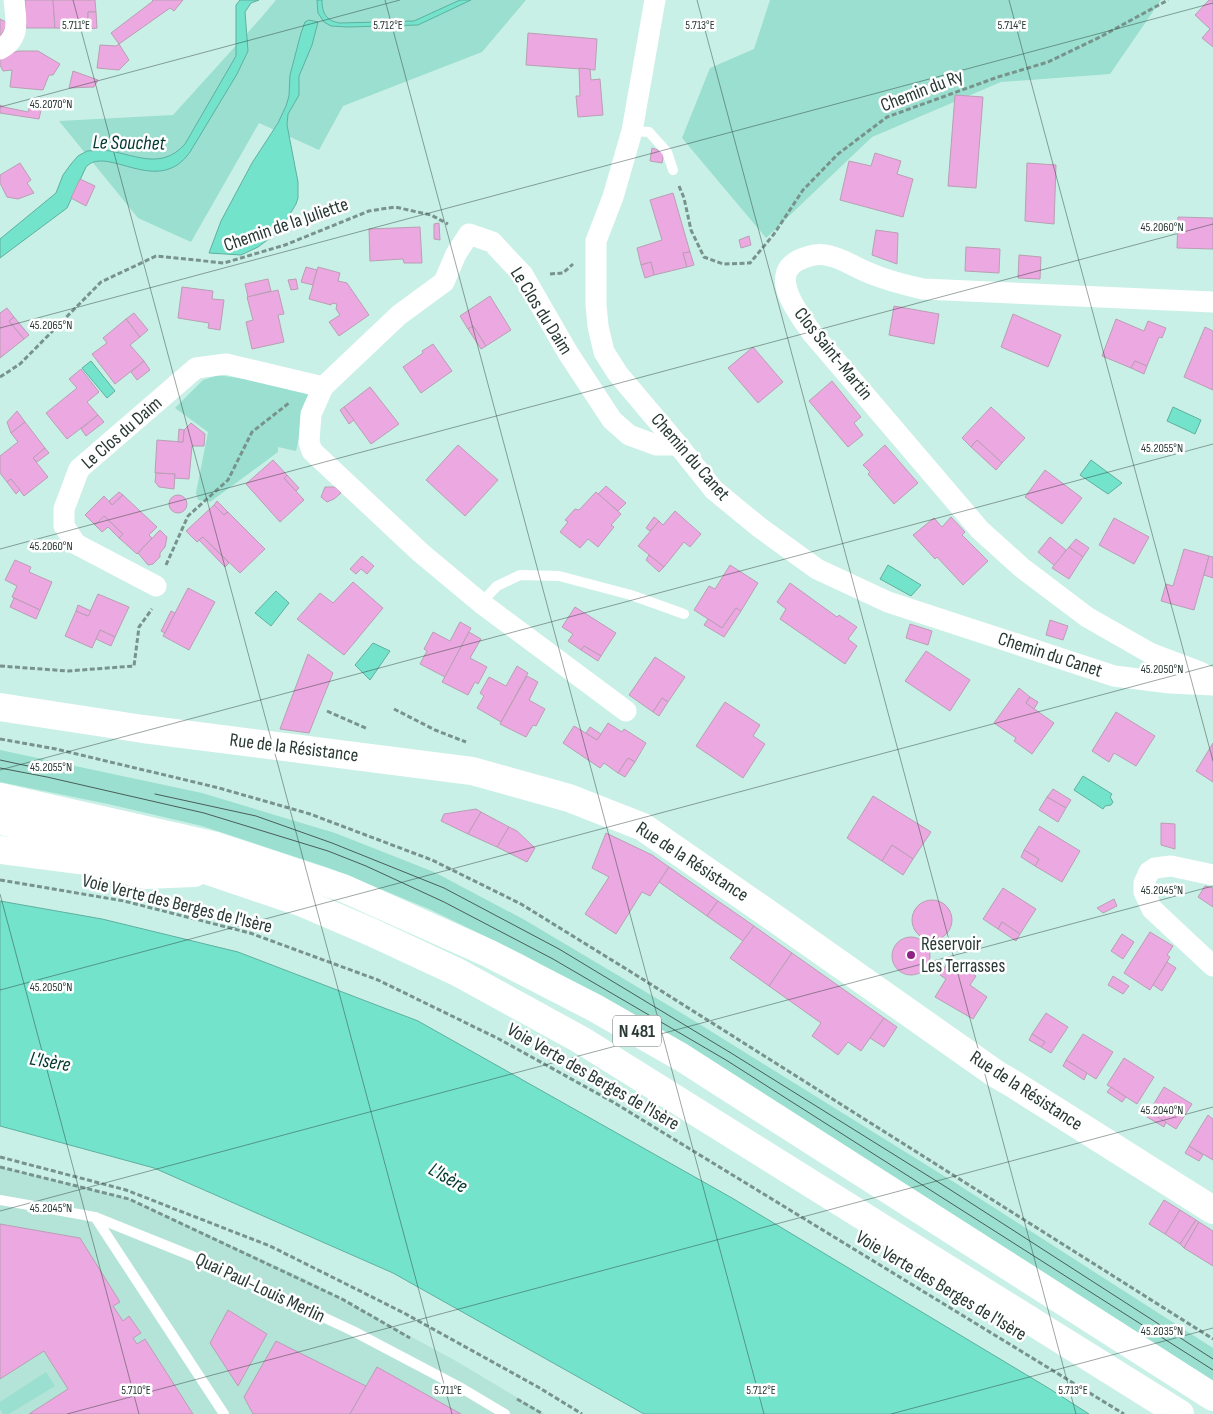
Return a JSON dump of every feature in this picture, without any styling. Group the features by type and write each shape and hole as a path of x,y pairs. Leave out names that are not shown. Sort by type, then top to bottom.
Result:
{"main road":[{"name":"Rue de la Résistance","path":"0,707 143,729 472,772 569,798 643,827 773,916 996,1074 1213,1210"},
{"name":"N 481","path":"0,797 216,846 343,888 488,953 595,1008 682,1057 1213,1397"},
{"name":"N 481","path":"0,820 132,847 211,872 304,903 457,972 581,1040 1180,1414"},
{"path":"0,850 88,861 145,875 211,872"}],"street":[{"path":"0,49 12,40 16,26 14,0"},
{"name":"Chemin du Canet","path":"655,0 632,131 613,197 596,241 596,305 598,326 604,352 618,374 714,490 759,527 818,570 888,602 1114,676 1170,683 1213,685"},
{"path":"469,234 456,254 444,282 399,315 323,387 311,414 309,442 312,450 421,552 481,603 626,711"},
{"name":"Le Clos du Daim","path":"469,234 492,242 523,275 568,353 612,420 630,435 656,445 678,445"},
{"name":"Clos Saint-Martin","path":"1213,302 923,288 871,274 831,256 813,254 797,261 786,271 785,281 796,310 812,333 980,530 1021,568 1087,617 1150,653 1200,672 1213,680"},
{"name":"Le Clos du Daim","path":"156,586 76,544 64,526 64,509 79,469 196,368 226,364 323,387"},
{"path":"1213,875 1171,866 1155,868 1149,872 1144,884 1144,892 1152,909 1213,966"}],"lane":[{"path":"632,131 649,132 667,152 673,170"},
{"path":"481,603 497,586 520,575 559,576 631,595 684,614"},
{"name":"Quai Paul-Louis Merlin","path":"0,1200 96,1217 192,1256 353,1331 464,1388 505,1414"},
{"path":"96,1217 224,1414"}],"path":[{"name":"Chemin du Ry","path":"673,170 684,198 691,230 704,257 723,264 750,263 774,234 803,190 838,154 888,117 998,77 1048,62 1100,37 1168,0"},
{"name":"Chemin de la Juliette","path":"0,377 20,364 102,282 156,256 224,263 285,245 369,211 395,207 431,215 469,234"},
{"path":"523,275 563,273 596,241"},
{"path":"0,666 68,672 134,666 139,627 154,606 156,586 188,516 228,480 252,432 298,396 323,387"},
{"name":"Voie Verte des Berges de l'Isère","path":"0,880 124,901 250,933 378,980 499,1039 613,1102 1124,1414"},
{"path":"0,1157 126,1190 270,1246 404,1313 538,1387 582,1414"}],"shaded area":[{"path":"276,0 526,0 482,52 343,106 319,150 259,123 191,242 138,218 59,121 173,115"},
{"path":"770,0 1161,0 1110,74 1001,82 872,137 766,238 682,138 710,68 754,49"},
{"path":"218,375 311,389 296,451 278,447 278,452 210,502 198,500 196,493 208,432 175,408 203,380"},
{"path":"0,750 202,793 335,833 434,872 523,919 688,1017 957,1184 1213,1348 1213,1381 704,1056 522,954 429,909 329,868 202,826 0,782"},
{"path":"0,1167 129,1199 303,1278 456,1361 545,1414 0,1414"},
{"path":"46,1372 55,1386 9,1414 3,1414 0,1409 0,1402"}],"water":[{"path":"240,0 259,0 251,3 245,12 248,51 237,74 190,152 177,165 163,171 149,171 107,161 95,162 86,167 67,208 0,258 0,239 56,193 63,175 78,156 87,151 103,150 146,159 156,159 176,152 185,144 236,56 236,5"},
{"path":"317,0 322,0 324,12 328,18 340,23 414,21 460,0 471,0 418,25 348,27 331,26 324,22 318,13"},
{"path":"309,20 318,22 312,45 299,76 299,95 288,114 287,125 298,182 296,204 274,235 258,247 241,255 209,253 221,221 252,163 278,123 286,106 289,96 290,75 301,33 305,22"},
{"path":"91,361 115,391 107,398 82,368"},
{"path":"1173,407 1201,420 1195,434 1167,421"},
{"path":"1091,460 1122,483 1108,494 1080,475"},
{"path":"888,565 921,585 911,596 880,579"},
{"path":"276,591 289,603 271,626 255,613"},
{"path":"373,643 390,651 370,680 355,665"},
{"path":"1083,776 1112,794 1110,797 1113,802 1111,805 1105,806 1103,809 1074,790"},
{"name":"L'Isère","path":"0,901 102,919 238,952 418,1021 732,1198 1089,1414 644,1414 393,1273 154,1168 0,1126"}],"building":[{"path":"25,0 53,0 55,28 26,28"},
{"path":"53,0 95,0 96,12 88,12 88,29 55,28"},
{"path":"152,0 183,0 174,11 170,8 119,44 111,33"},
{"path":"1209,0 1213,0 1213,47 1202,38 1210,29 1195,15"},
{"path":"88,12 96,12 97,28 88,29"},
{"path":"0,19 8,23 0,37"},
{"path":"528,33 597,39 595,70 526,65"},
{"path":"119,44 129,60 119,70 97,68 100,45 116,46"},
{"path":"19,51 38,51 60,64 53,75 49,75 43,90 10,87 12,70 3,71 0,65 0,58"},
{"path":"579,68 590,69 591,80 600,79 603,115 578,117 576,96 580,96"},
{"path":"73,71 98,80 94,87 69,88"},
{"path":"955,95 983,97 976,188 948,186"},
{"path":"31,100 43,101 39,119 0,113 0,105 28,112"},
{"path":"652,148 664,152 662,163 650,161"},
{"path":"875,153 901,161 897,174 913,179 903,217 840,200 849,161 871,166"},
{"path":"20,163 31,180 27,183 34,193 18,199 7,197 0,183 0,175"},
{"path":"1027,163 1056,165 1054,224 1025,221"},
{"path":"80,179 95,186 86,206 71,198"},
{"path":"673,193 690,252 683,253 687,267 654,275 651,262 641,265 637,248 662,240 650,200"},
{"path":"1178,217 1213,218 1213,249 1177,248"},
{"path":"439,223 440,240 434,239 434,224"},
{"path":"420,227 422,263 404,263 403,259 370,261 369,229"},
{"path":"876,230 898,233 897,264 872,255"},
{"path":"749,236 751,245 741,248 739,240"},
{"path":"966,247 1000,249 999,273 965,271"},
{"path":"690,252 694,265 687,267 683,253"},
{"path":"1019,255 1041,257 1040,279 1018,278"},
{"path":"651,262 654,275 645,278 641,265"},
{"path":"306,267 317,270 313,285 301,282"},
{"path":"318,267 340,273 338,281 347,283 369,315 339,336 329,322 340,315 336,309 337,304 332,303 331,305 309,299"},
{"path":"268,279 271,291 248,297 245,284"},
{"path":"296,279 298,289 291,290 288,280"},
{"path":"182,287 213,291 212,299 224,300 220,330 208,328 209,323 178,318"},
{"path":"278,290 284,314 278,315 284,342 252,349 246,322 253,320 247,297"},
{"path":"490,296 511,330 486,346 473,326 468,329 460,316"},
{"path":"894,306 939,314 934,344 889,335"},
{"path":"7,308 14,317 9,321 24,339 0,358 0,313"},
{"path":"134,313 148,330 140,337 126,319"},
{"path":"1013,314 1061,335 1048,367 1001,347"},
{"path":"14,317 29,335 24,339 9,321"},
{"path":"126,319 140,337 130,345 144,361 115,384 92,354 107,343 103,338"},
{"path":"1116,319 1144,331 1148,321 1166,328 1162,338 1159,337 1147,366 1135,361 1131,368 1102,356"},
{"path":"473,326 486,346 481,349 468,329"},
{"path":"1205,327 1213,331 1213,390 1184,377"},
{"path":"433,344 452,371 421,393 403,367"},
{"path":"753,347 783,382 758,403 728,368"},
{"path":"144,361 150,370 137,380 131,372"},
{"path":"1135,361 1147,366 1144,374 1131,368"},
{"path":"81,369 99,392 87,402 98,415 67,439 46,413 77,388 69,379"},
{"path":"832,381 861,417 854,423 863,435 848,447 809,401"},
{"path":"370,387 399,424 371,444 344,407"},
{"path":"344,407 354,420 349,424 340,410"},
{"path":"991,407 1025,438 1002,463 977,440 971,447 962,438"},
{"path":"17,411 25,422 11,433 7,422"},
{"path":"98,415 104,422 86,436 81,429"},
{"path":"25,422 45,448 33,458 48,477 24,496 11,479 7,482 0,473 0,456 18,442 11,433"},
{"path":"191,423 205,434 204,446 192,446 189,479 174,478 175,474 155,473 157,440 183,442 184,430"},
{"path":"179,429 184,430 183,442 178,442"},
{"path":"977,440 1002,463 996,470 971,447"},
{"path":"458,445 498,480 465,516 426,480"},
{"path":"885,445 918,483 894,504 868,474 870,472 863,465"},
{"path":"45,448 49,453 37,462 33,458"},
{"path":"273,460 287,475 284,478 304,500 280,522 246,484"},
{"path":"1045,470 1082,498 1062,524 1025,497"},
{"path":"156,473 175,474 174,489 159,487 155,482"},
{"path":"287,475 299,488 296,491 284,478"},
{"path":"11,479 20,490 16,494 7,482"},
{"path":"606,486 626,503 618,511 598,494"},
{"path":"325,487 335,487 341,493 327,502 321,497"},
{"path":"119,492 123,495 112,505 109,501"},
{"path":"596,492 621,514 611,525 614,527 598,547 588,539 580,548 560,532 568,522 565,520 575,509 579,510"},
{"path":"123,495 157,527 149,535 152,538 137,554 119,538 123,534 104,516 95,525 85,515 104,496 112,505"},
{"path":"178,495 184,498 187,504 184,510 178,513 172,510 169,504 172,498"},
{"path":"217,501 228,512 224,515 214,505"},
{"path":"214,505 224,515 228,512 265,549 240,573 203,537 197,542 186,531"},
{"path":"675,511 701,534 690,547 684,542 664,567 638,546 659,521 663,525"},
{"path":"104,516 123,534 119,538 108,527 102,532 95,525"},
{"path":"654,517 659,521 650,531 646,528"},
{"path":"951,517 965,532 962,535 988,561 963,585 913,535 934,518 942,527"},
{"path":"1114,518 1149,537 1134,564 1099,545"},
{"path":"160,530 167,537 165,547 160,553 160,557 153,564 148,565 138,553"},
{"path":"203,537 229,563 225,567 199,540"},
{"path":"1050,537 1066,550 1055,566 1038,552"},
{"path":"1076,539 1089,548 1083,557 1069,547"},
{"path":"1069,547 1083,557 1069,579 1052,568"},
{"path":"1184,549 1209,556 1194,610 1161,601 1166,584 1173,586"},
{"path":"649,555 664,567 659,572 646,560"},
{"path":"362,556 374,566 367,574 361,569 356,574 350,569"},
{"path":"1209,556 1213,557 1213,578 1204,575"},
{"path":"15,560 31,567 29,572 52,582 40,610 12,597 17,586 5,580"},
{"path":"730,565 758,583 741,611 736,608 722,628 694,610 709,586 715,589"},
{"path":"353,582 383,608 344,655 297,619 320,593 333,603"},
{"path":"790,583 837,617 839,615 857,627 848,639 857,646 845,664 780,619 786,609 777,602"},
{"path":"188,588 215,602 189,650 163,636"},
{"path":"98,594 129,607 115,637 100,630 92,648 65,636 76,611 88,616"},
{"path":"14,598 40,610 36,619 10,607"},
{"path":"78,605 91,611 88,616 76,611"},
{"path":"575,607 616,633 601,656 584,646 581,650 568,641 573,634 562,627"},
{"path":"736,608 741,611 724,637 704,625 708,619 722,628"},
{"path":"171,611 175,613 165,633 161,631"},
{"path":"1050,620 1068,626 1063,640 1046,635"},
{"path":"460,622 471,628 445,677 420,664 427,651 424,649 433,632 450,641"},
{"path":"910,624 932,631 928,645 906,638"},
{"path":"100,630 115,637 111,646 96,639"},
{"path":"469,632 481,639 470,658 487,667 478,684 475,682 468,695 442,682"},
{"path":"584,646 601,656 598,661 581,650"},
{"path":"926,651 970,680 950,711 905,681"},
{"path":"308,654 333,673 309,733 280,729"},
{"path":"655,657 685,677 668,702 662,698 653,712 629,695"},
{"path":"517,666 528,673 501,722 477,708 484,696 480,693 489,677 506,686"},
{"path":"527,676 538,682 529,700 545,709 536,726 533,725 526,737 500,724"},
{"path":"1019,688 1030,697 1026,703 1054,723 1032,754 1014,741 1016,738 994,723"},
{"path":"1030,697 1038,702 1034,709 1026,703"},
{"path":"662,698 668,702 659,716 653,712"},
{"path":"725,702 760,725 753,736 765,744 743,778 696,746"},
{"path":"1116,712 1155,736 1136,766 1114,753 1109,762 1092,751"},
{"path":"608,723 622,732 624,729 646,743 635,762 628,758 618,773 604,763 600,768 563,743 574,726 597,740"},
{"path":"590,727 601,734 597,740 586,733"},
{"path":"1213,743 1213,782 1196,771"},
{"path":"628,758 635,762 625,777 618,773"},
{"path":"1053,789 1071,800 1066,808 1047,797"},
{"path":"873,796 931,832 913,859 892,845 882,861 847,838"},
{"path":"1047,797 1066,808 1058,822 1039,810"},
{"path":"476,809 481,812 468,834 441,821 444,814"},
{"path":"481,812 509,827 497,847 468,834"},
{"path":"1161,823 1175,824 1175,849 1161,845"},
{"path":"1039,826 1080,851 1062,882 1035,866 1039,859 1024,850"},
{"path":"509,827 517,831 535,848 527,862 497,847"},
{"path":"606,833 652,855 669,867 650,896 642,892 616,934 585,914 609,877 592,868"},
{"path":"892,845 913,859 903,875 882,861"},
{"path":"1024,850 1039,859 1035,866 1021,857"},
{"path":"669,867 718,901 707,916 659,882"},
{"path":"1205,886 1213,888 1213,907 1198,897"},
{"path":"1003,888 1036,909 1020,934 1002,922 998,929 983,919"},
{"path":"1114,899 1117,906 1103,913 1097,908"},
{"path":"932,900 946,906 952,920 946,934 932,940 918,934 912,920 918,906"},
{"path":"718,901 754,926 743,941 707,916"},
{"path":"1002,922 1020,934 1016,941 998,929"},
{"path":"754,926 792,953 769,986 730,958"},
{"path":"1150,932 1173,946 1167,955 1170,957 1150,990 1124,973"},
{"path":"1122,934 1134,942 1123,959 1111,951"},
{"name":"Réservoir Les Terrasses","path":"911,937 925,942 930,956 925,970 911,975 897,970 892,956 897,942"},
{"path":"792,953 884,1018 861,1051 848,1042 838,1055 812,1036 821,1023 769,986"},
{"path":"949,960 976,976 970,985 987,997 973,1019 935,997 946,979 940,975"},
{"path":"1167,962 1176,968 1162,991 1153,985"},
{"path":"1113,976 1129,986 1123,994 1108,985"},
{"path":"1046,1013 1068,1027 1051,1053 1041,1047 1045,1042 1032,1034"},
{"path":"884,1018 897,1027 884,1047 870,1038"},
{"path":"1032,1034 1045,1042 1041,1047 1029,1040"},
{"path":"1083,1034 1113,1052 1096,1079 1066,1060"},
{"path":"1124,1058 1154,1077 1137,1104 1107,1085"},
{"path":"1066,1060 1087,1073 1084,1080 1063,1066"},
{"path":"1111,1087 1126,1097 1122,1102 1107,1092"},
{"path":"1164,1087 1192,1104 1176,1129 1149,1112"},
{"path":"1149,1112 1166,1122 1164,1127 1147,1117"},
{"path":"1208,1115 1213,1119 1213,1160 1189,1146"},
{"path":"1189,1146 1203,1155 1199,1161 1185,1153"},
{"path":"1164,1200 1180,1210 1165,1234 1149,1224"},
{"path":"1180,1210 1196,1220 1180,1244 1165,1234"},
{"path":"1196,1220 1199,1222 1184,1248 1180,1244"},
{"path":"1199,1222 1213,1231 1213,1266 1184,1248"},
{"path":"0,1224 80,1238 120,1302 113,1306 123,1321 129,1316 141,1333 133,1338 137,1344 145,1339 193,1414 29,1414 68,1389 44,1351 0,1379"},
{"path":"228,1310 267,1334 238,1386 210,1343"},
{"path":"276,1341 366,1386 350,1414 253,1414 244,1397"},
{"path":"377,1367 461,1414 350,1414"}],"tram line":[{"path":"0,760 28,766"},
{"path":"0,768 204,813 328,851 366,866 444,902 553,959 726,1060 1213,1370"},
{"path":"155,794 256,816 332,843 444,888 559,949 731,1053 946,1187 1213,1359"}],"place":[{"name":"Réservoir Les Terrasses","path":"911,955"}],"water label":[{"name":"Le Souchet","path":"129,143"}]}
